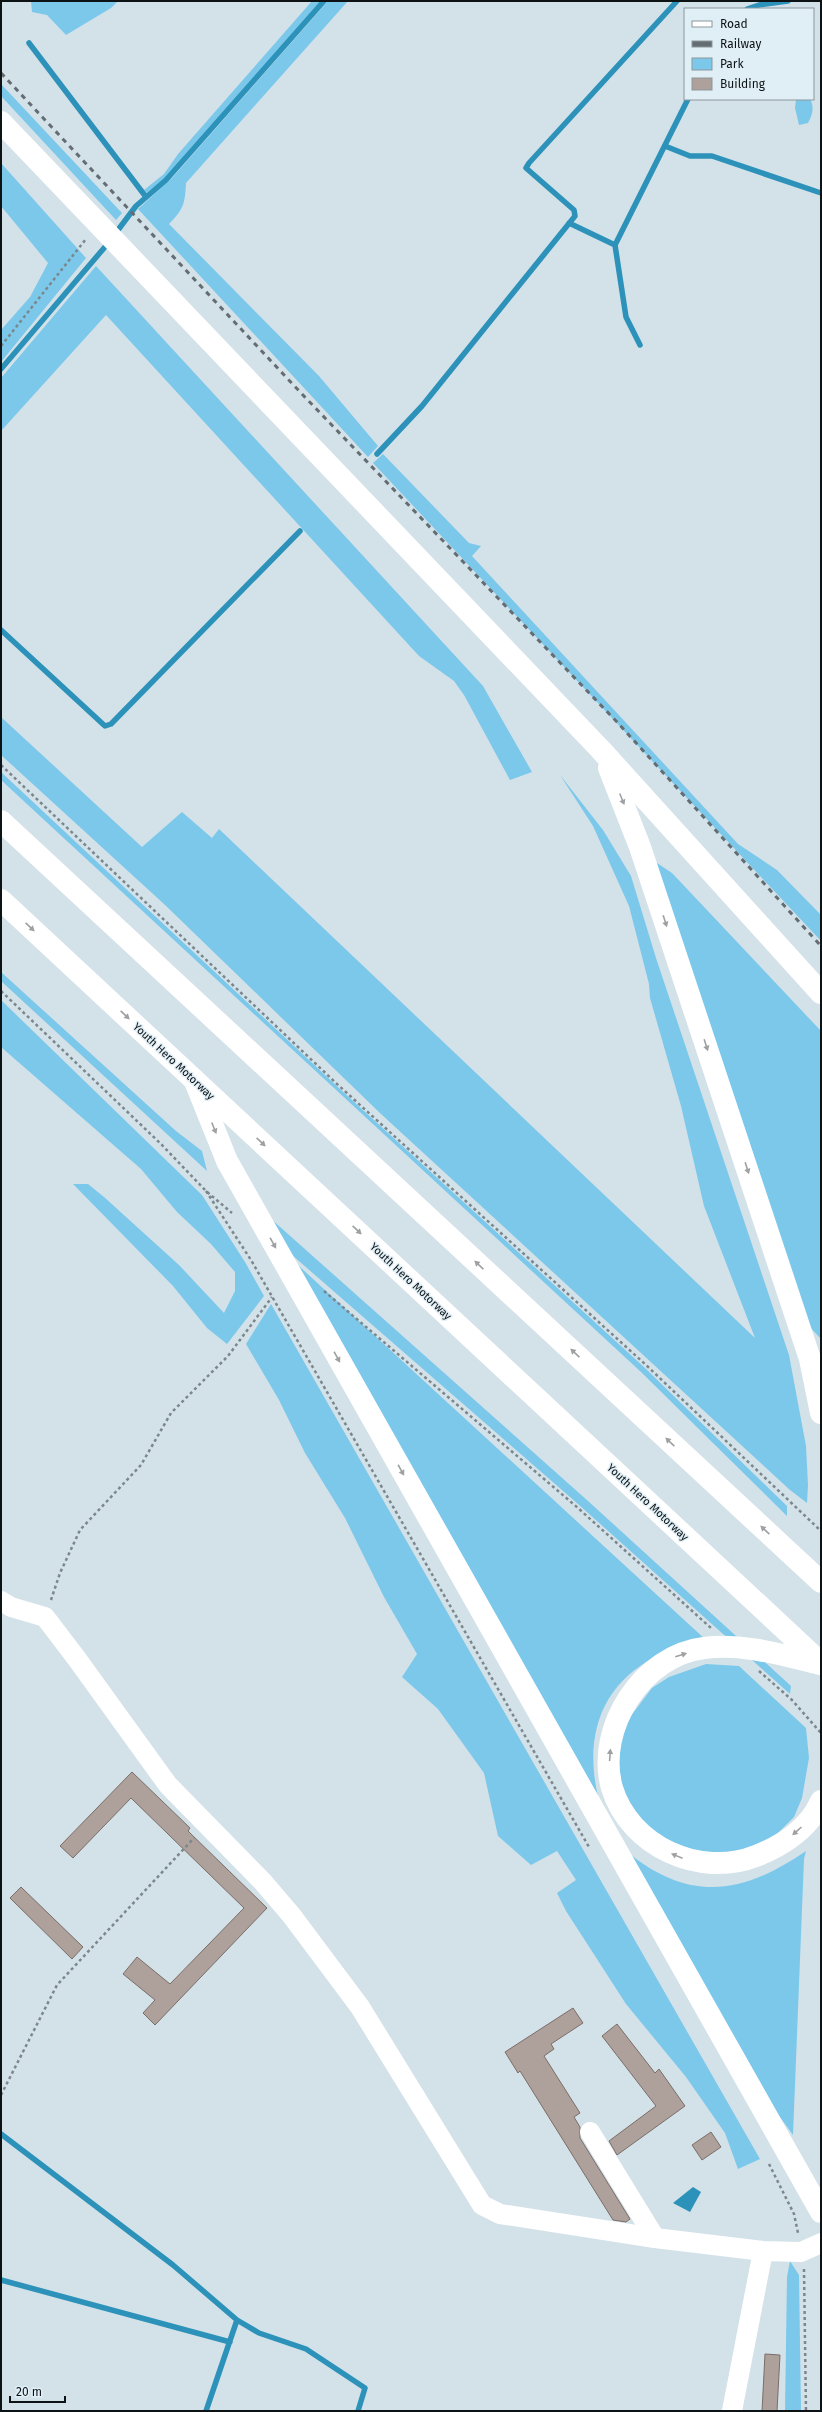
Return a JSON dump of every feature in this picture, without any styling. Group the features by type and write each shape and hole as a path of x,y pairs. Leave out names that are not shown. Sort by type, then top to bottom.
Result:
{"main road":[{"path":"1,122 601,750 821,993"},
{"path":"601,750 640,847 810,1359 821,1413"},
{"path":"1,821 821,1582"},
{"name":"Youth Hero Motorway","path":"1,900 194,1079 794,1648"},
{"path":"194,1079 227,1161 821,2212"},
{"path":"821,1663 794,1648 767,1651 732,1647 703,1648 671,1658 646,1676 628,1699 616,1725 609,1755 612,1787 622,1811 639,1831 676,1856 701,1863 725,1864 745,1860 776,1847 798,1832 817,1811 821,1801"}],"street":[{"path":"1,1601 11,1607 45,1617 78,1659 168,1786 263,1882 326,1960 360,2007 482,2205 500,2214 655,2238 763,2251 801,2252 821,2243"},
{"path":"590,2132 655,2238"},
{"path":"732,2411 763,2251"}],"path":[{"path":"1,346 101,228"},
{"path":"1,765 337,1084 634,1354 821,1531"},
{"path":"1,991 161,1144 206,1191 236,1216"},
{"path":"206,1191 272,1297 590,1847"},
{"path":"320,1287 578,1508 732,1647"},
{"path":"45,1617 60,1573 80,1530 141,1464 171,1413 228,1356 272,1297"},
{"path":"756,1668 792,1700 821,1733"},
{"path":"1,2095 57,1985 207,1826"},
{"path":"767,2160 794,2214 805,2274 806,2411"}],"green space":[{"path":"31,1 118,1 111,8 66,35 47,15 32,12"},
{"path":"312,1 322,1 165,178 147,193 144,190 164,174 178,154"},
{"path":"328,1 348,1 186,183 185,196 181,210 169,224 319,376 378,446 368,457 138,209 172,178"},
{"path":"1,84 122,213 116,220 1,96"},
{"path":"796,100 810,100 812,111 808,123 799,125 795,108"},
{"path":"1,163 86,258 1,362 1,330 30,297 48,263 1,206"},
{"path":"96,266 483,686 532,772 510,780 464,695 454,681 419,656 106,315 1,431 1,378"},
{"path":"383,454 469,543 481,546 472,556 738,844 777,870 821,915 821,941 373,463"},
{"path":"1,717 142,847 182,812 212,838 219,829 755,1338 704,1206 681,1106 650,998 649,984 629,906 593,826 560,775 603,830 631,876 656,958 789,1355 806,1446 808,1485 807,1503 790,1490 381,1114 164,904 1,755"},
{"path":"1,772 340,1089 645,1368 787,1506 787,1516 641,1372 1,780"},
{"path":"657,863 672,873 821,1031 821,1339 807,1324 654,867"},
{"path":"1,972 176,1131 202,1151 207,1171 1,981"},
{"path":"1,1000 202,1195 245,1262 264,1296 227,1344 207,1328 173,1286 73,1184 88,1184 104,1197 179,1265 224,1313 235,1291 235,1272 211,1244 177,1212 141,1169 1,1047"},
{"path":"261,1210 588,1501 791,1686 790,1694 578,1504 261,1228"},
{"path":"288,1256 706,1640 657,1656 637,1668 620,1683 608,1700 600,1718 595,1738 593,1759 595,1781 600,1804"},
{"path":"271,1304 760,2159 738,2169 725,2133 686,2077 626,2004 566,1911 557,1893 576,1880 557,1851 531,1865 498,1836 484,1773 438,1709 402,1677 417,1654 384,1597 345,1518 305,1453 279,1400 246,1344"},
{"path":"706,1664 739,1666 806,1728 809,1758 802,1798 794,1817 764,1847 717,1859 652,1834 634,1818 614,1765 624,1725 652,1688 669,1677"},
{"path":"626,1851 649,1868 672,1879 694,1885 716,1887 738,1884 760,1877 782,1866 806,1851 804,1859 793,2135 761,2091"},
{"path":"790,2261 799,2275 801,2411 785,2411 787,2277"}],"shaded area":[{"path":"693,2187 701,2192 690,2212 673,2203"}],"building":[{"path":"132,1772 190,1828 188,1831 267,1908 155,2025 143,2013 155,2000 123,1974 137,1957 170,1984 244,1908 131,1798 73,1858 60,1846"},
{"path":"21,1887 83,1947 72,1959 10,1898"},
{"path":"573,2008 583,2023 551,2044 554,2049 544,2056 580,2113 574,2117 580,2127 580,2138 630,2219 626,2222 613,2220 520,2071 518,2073 505,2052"},
{"path":"617,2024 655,2073 659,2069 685,2106 617,2155 609,2141 656,2106 602,2036"},
{"path":"711,2132 721,2147 702,2160 692,2145"},
{"path":"765,2354 780,2355 777,2411 762,2411"}],"waterway":[{"path":"115,234 136,206 166,180 324,1"},
{"path":"377,454 422,406 575,216 574,210 526,168 529,163 677,1"},
{"path":"750,8 759,5 788,1"},
{"path":"29,43 146,197"},
{"path":"569,223 615,245 688,100"},
{"path":"665,146 690,156 712,156 821,193"},
{"path":"1,369 110,241"},
{"path":"615,245 626,317 640,345"},
{"path":"1,630 105,726 111,724 300,531"},
{"path":"1,2134 173,2265 237,2320 259,2333 306,2349 365,2388 358,2411"},
{"path":"1,2280 230,2342"},
{"path":"206,2411 237,2320"}],"railway":[{"path":"1,73 301,393 617,722 821,946"}]}
